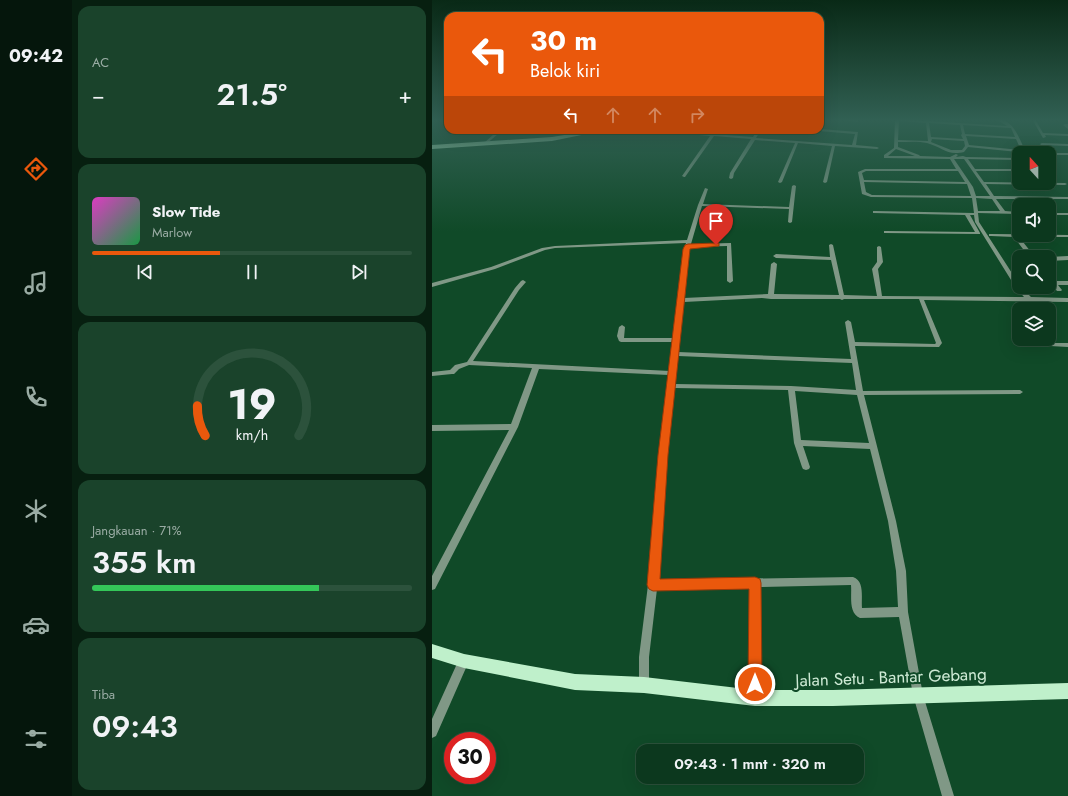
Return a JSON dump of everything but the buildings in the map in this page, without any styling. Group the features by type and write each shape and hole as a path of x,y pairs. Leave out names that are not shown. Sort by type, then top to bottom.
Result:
{"main road":[{"name":"Jalan Setu - Bantar Gebang","path":"432,651 464,662 575,682 644,685 755,698 833,698 1068,691"}],"street":[{"path":"684,176 698,156"},
{"path":"731,178 744,156"},
{"path":"780,182 792,156"},
{"path":"824,182 831,156"},
{"path":"885,156 1012,159"},
{"path":"917,156 922,158"},
{"path":"960,156 965,158 1004,213"},
{"path":"951,158 968,183 974,197 977,222 1019,288 1029,299"},
{"path":"959,170 866,170 860,172 864,193 871,196 1068,198"},
{"path":"974,170 1012,170"},
{"path":"862,181 968,183"},
{"path":"984,183 1065,184"},
{"path":"790,222 794,186"},
{"path":"644,685 644,657 653,585 670,386 680,300 688,243 706,189"},
{"path":"700,205 792,208"},
{"path":"875,212 967,214 1012,213"},
{"path":"886,232 978,233 967,214"},
{"path":"1056,214 1068,214"},
{"path":"992,235 1012,235"},
{"path":"1056,236 1068,236"},
{"path":"1020,242 1027,250"},
{"path":"432,286 493,268 539,250 555,247 688,243 729,244 730,280"},
{"path":"831,245 842,298"},
{"path":"879,247 880,262 875,269 880,298"},
{"path":"776,256 833,259"},
{"path":"1056,259 1068,258"},
{"path":"771,296 774,264"},
{"path":"469,363 517,288 523,282"},
{"path":"1056,283 1068,283"},
{"path":"1056,286 1059,290"},
{"path":"680,300 771,296 1068,300"},
{"path":"852,344 937,346 939,342 921,298"},
{"path":"848,322 860,393 892,521 901,571 903,612 918,695 948,796"},
{"path":"622,327 620,336 621,340 676,341"},
{"path":"635,344 676,341"},
{"path":"1056,345 1068,345"},
{"path":"674,354 854,361"},
{"path":"432,374 452,372 460,365 469,363 672,373"},
{"path":"432,586 514,428 536,366"},
{"path":"670,386 791,388 860,393 1020,392"},
{"path":"791,388 798,443 806,467"},
{"path":"432,428 514,428"},
{"path":"798,443 873,446"},
{"path":"653,585 852,580 856,584 857,610 860,612 903,612"},
{"path":"755,583 755,698"},
{"path":"432,732 464,662"}],"route":[{"path":"716,245 688,246 686,249 663,455 653,585 755,583 755,684"}]}
